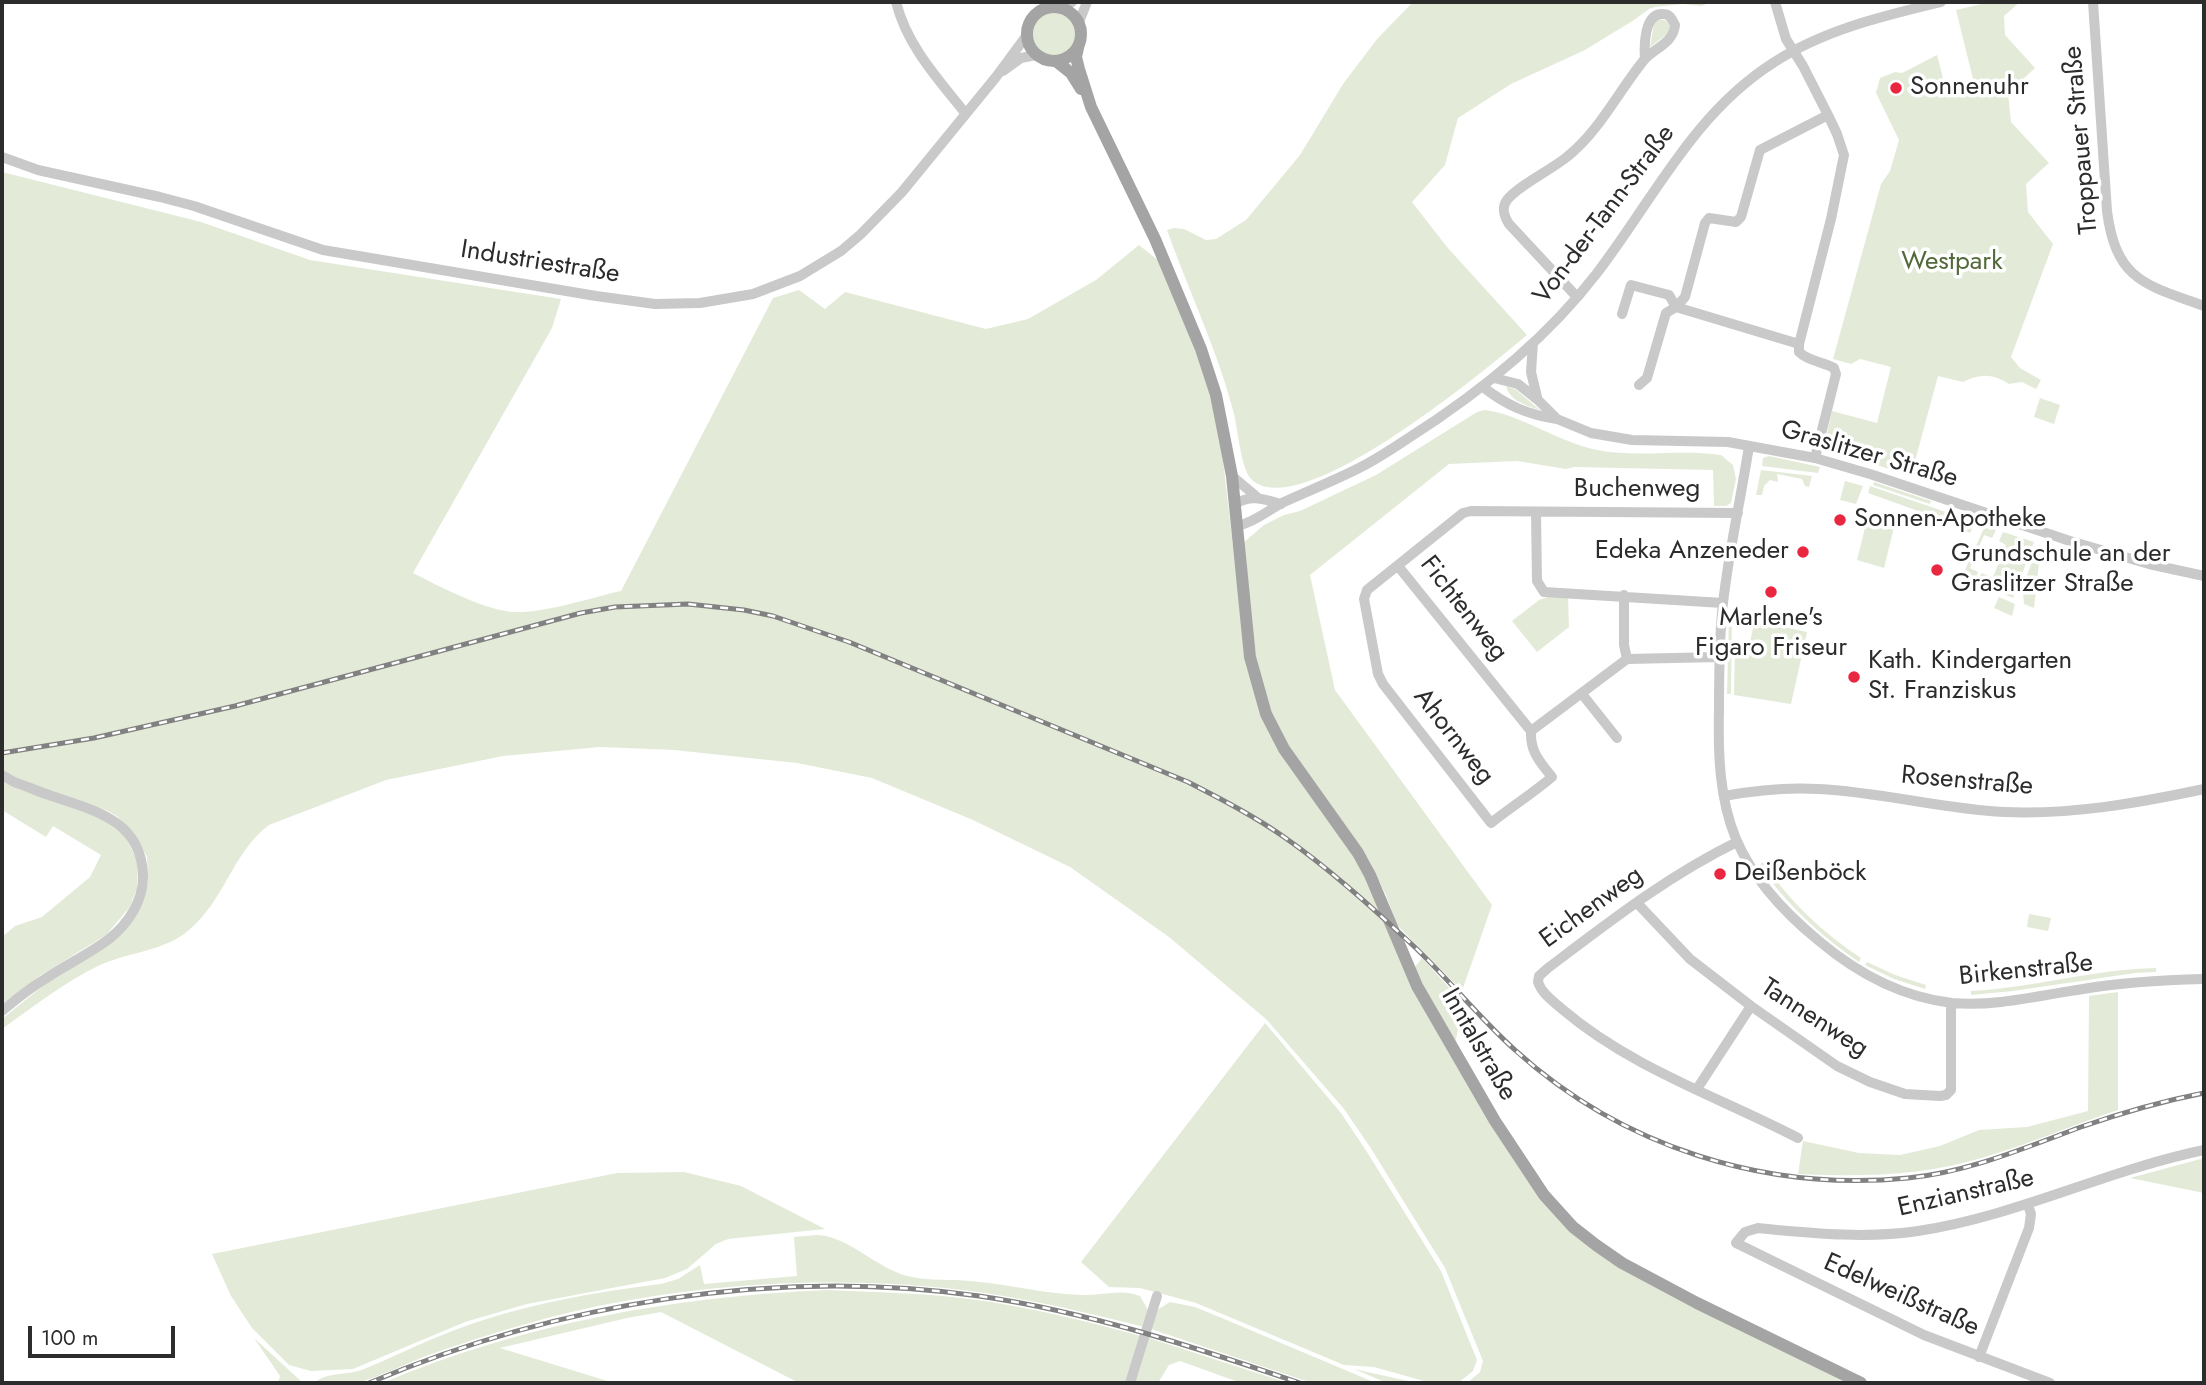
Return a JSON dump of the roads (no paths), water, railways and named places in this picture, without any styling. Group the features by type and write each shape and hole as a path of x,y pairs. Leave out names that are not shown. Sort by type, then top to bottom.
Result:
{"main road":[{"path":"1031,2 1034,15"},
{"path":"1078,48 1072,55 1056,61 1046,60 1031,49 1027,35 1029,23 1034,15 1058,4 1079,22 1082,33 1076,57 1091,107"},
{"path":"1056,61 1071,74 1091,107"},
{"name":"Inntalstraße","path":"1091,107 1155,239 1201,349 1216,395 1232,476 1250,657 1260,698 1273,730 1364,864 1417,986 1495,1121 1532,1180 1573,1227 1608,1254 1739,1324 1861,1383"}],"street":[{"path":"897,2 901,20 910,39 965,114"},
{"path":"1079,22 1087,2"},
{"path":"1775,2 1786,39 1842,146 1843,162 1799,344 1799,352 1803,357 1829,365 1834,368 1836,374 1815,458"},
{"name":"Von-der-Tann-Straße","path":"1238,526 1255,521 1281,504 1365,466 1444,416 1494,378 1533,343 1577,297 1610,256 1693,135 1744,85 1772,63 1840,30 1941,2"},
{"name":"Troppauer Straße","path":"2093,2 2108,211 2114,243 2122,261 2145,284 2204,306"},
{"name":"Industriestraße","path":"2,157 38,170 182,203 323,250 596,296 671,305 728,300 753,294 800,276 851,243 883,214 996,77 1027,35"},
{"name":"Industriestraße","path":"996,77 1021,58 1037,55"},
{"path":"1577,297 1509,224 1503,211 1504,203 1512,194 1567,158 1581,145 1645,59"},
{"path":"1639,385 1647,378 1666,313 1685,297 1705,223 1709,218 1715,217 1736,222 1741,217 1760,150 1828,115"},
{"path":"1622,314 1631,285 1669,295 1676,307 1799,344"},
{"path":"1533,343 1531,372 1538,400"},
{"name":"Graslitzer Straße","path":"1494,378 1518,384 1556,419"},
{"name":"Graslitzer Straße","path":"1483,387 1498,400 1513,407 1535,416 1556,419 1582,430 1632,440 1708,440 1815,458 2061,539 2149,564 2204,576"},
{"name":"Birkenstraße","path":"1749,446 1723,603 1719,747 1724,796 1737,842 1753,870 1775,898 1814,937 1846,963 1890,987 1951,1003 1997,1002 2136,981 2204,979"},
{"path":"1232,476 1257,497 1281,504"},
{"path":"1235,504 1257,497"},
{"name":"Fichtenweg","path":"1531,732 1398,566 1463,513 1536,513"},
{"path":"1536,513 1537,581 1540,589 1551,593 1624,595 1723,603"},
{"name":"Buchenweg","path":"1536,513 1738,513"},
{"name":"Ahornweg","path":"1398,566 1364,594 1378,674 1491,823 1516,803 1526,800 1552,778 1536,757 1531,745 1531,732"},
{"path":"1624,595 1624,645 1627,659"},
{"path":"1531,732 1627,659 1720,657"},
{"path":"1582,694 1617,738"},
{"path":"2,775 115,820 138,848 143,881 133,912 110,938 42,980 2,1011"},
{"name":"Rosenstraße","path":"1724,796 1772,789 1821,789 1962,808 2049,812 2108,807 2204,789"},
{"name":"Eichenweg","path":"1737,842 1678,874 1637,903 1548,968 1539,976 1538,985 1560,1008 1602,1041 1637,1061 1798,1138"},
{"name":"Tannenweg","path":"1637,903 1689,959 1751,1006 1846,1070 1897,1092 1919,1096 1946,1095 1951,1090 1951,1003"},
{"path":"1696,1089 1751,1006"},
{"name":"Enzianstraße","path":"1736,1243 1745,1232 1758,1228 1837,1235 1916,1232 2028,1205 2129,1170 2204,1150"},
{"path":"1979,1357 2029,1228 2031,1214 2028,1205"},
{"name":"Edelweißstraße","path":"1736,1243 1882,1316 1979,1357 2050,1383"},
{"path":"1130,1383 1157,1296"}],"railway":[{"path":"2,753 94,738 235,706 581,613 615,607 688,604 744,610 773,616 849,642 1188,782 1249,815 1300,849 1361,899 1419,951 1501,1037 1557,1084 1601,1113 1649,1137 1698,1156 1801,1178 1908,1178 1975,1165 2111,1117 2204,1093"},
{"path":"369,1383 441,1355 515,1332 591,1313 668,1299 746,1290 824,1286 902,1288 979,1296 1061,1311 1221,1356 1300,1383"}],"place":[{"name":"Sonnenuhr","path":"1896,88"},
{"name":"Sonnen-Apotheke","path":"1840,520"},
{"name":"Edeka Anzeneder","path":"1803,552"},
{"name":"Grundschule an der Graslitzer Straße","path":"1937,570"},
{"name":"Marlene's Figaro Friseur","path":"1771,592"},
{"name":"Kath. Kindergarten St. Franziskus","path":"1854,677"},
{"name":"Deißenböck","path":"1720,874"}],"park label":[{"name":"Westpark","path":"1952,263"}]}
